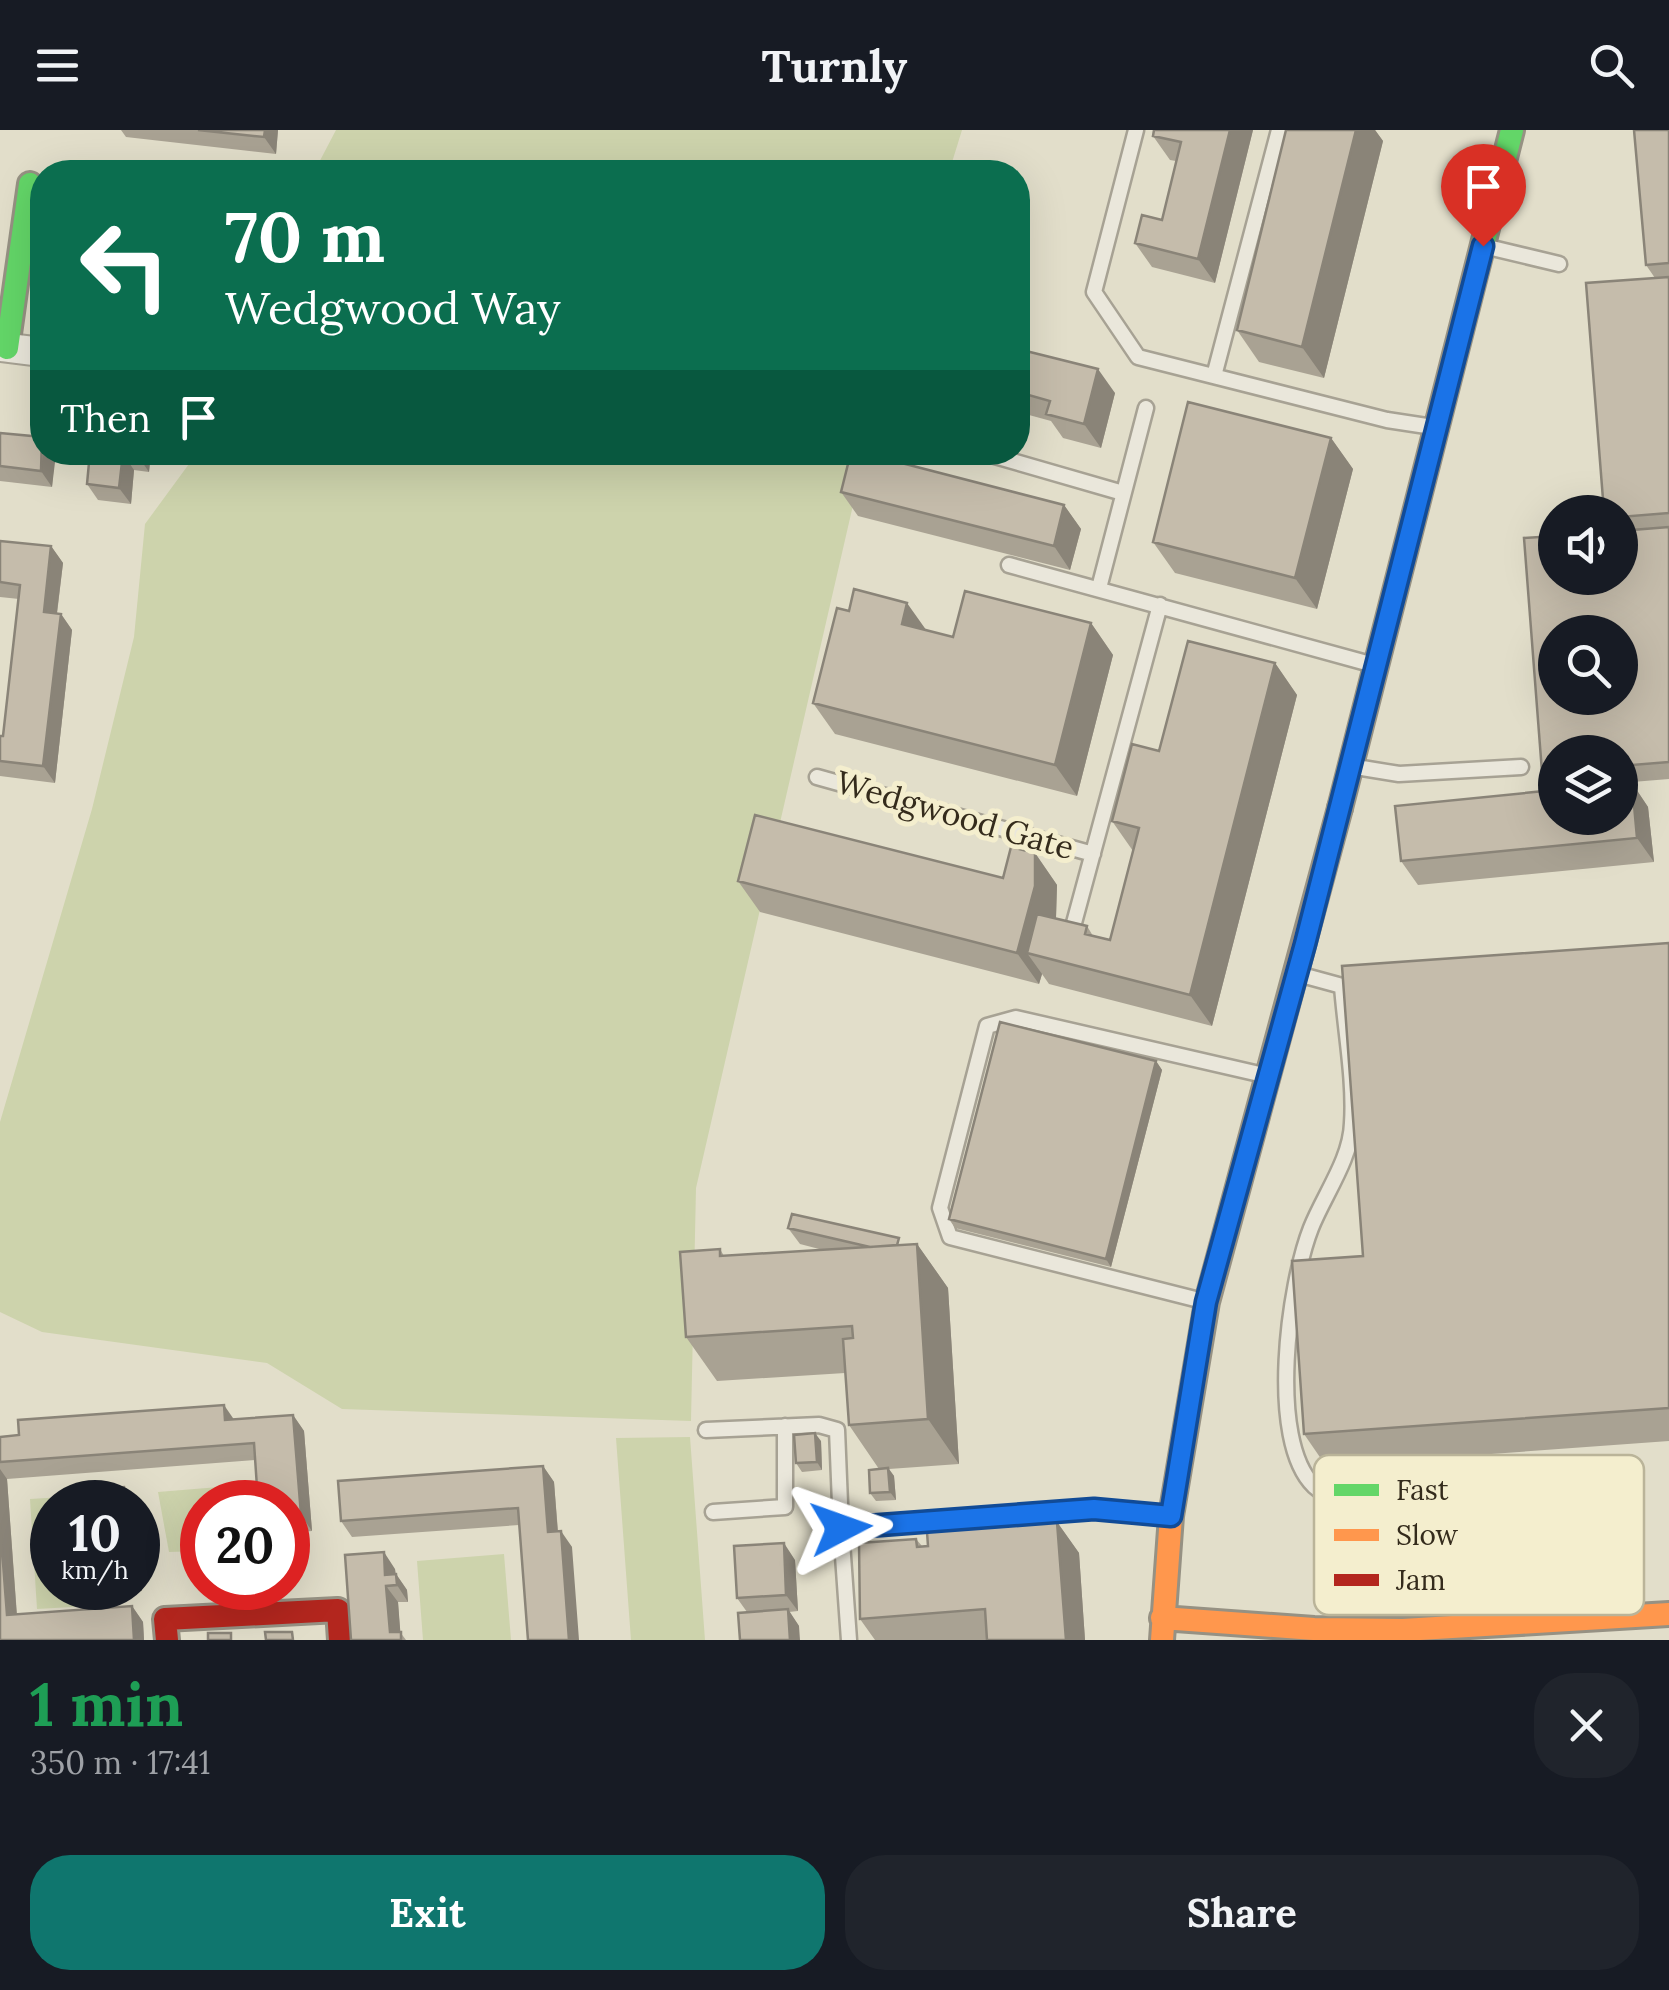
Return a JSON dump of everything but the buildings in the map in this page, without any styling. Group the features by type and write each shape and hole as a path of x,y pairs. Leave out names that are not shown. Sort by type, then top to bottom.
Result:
{"street":[{"path":"1512,130 1297,974 1206,1302 1171,1516 1162,1629 1402,1630 1669,1614"},
{"path":"30,184 4,347 30,350"},
{"path":"167,1640 165,1619 246,1621 338,1610 340,1640"}],"lane":[{"path":"1136,130 1094,292 1138,357 1387,420 1436,427"},
{"path":"1214,376 1278,130"},
{"path":"1483,246 1559,264"},
{"path":"1099,588 1146,408"},
{"path":"1026,465 1124,493"},
{"path":"1009,566 1375,665"},
{"name":"Wedgwood Gate","path":"1072,934 1160,605"},
{"path":"1350,766 1399,774 1521,767"},
{"name":"Wedgwood Gate","path":"818,777 1093,854"},
{"path":"1297,974 1342,986 1358,983"},
{"path":"1314,1486 1300,1466 1287,1421 1286,1356 1296,1284 1310,1231 1344,1154 1352,1124 1342,986"},
{"path":"1206,1302 950,1237 940,1208 986,1026 1016,1018 1268,1076"},
{"path":"706,1430 819,1425 838,1430 849,1640"},
{"path":"713,1512 785,1507 785,1426"},
{"path":"841,1528 1094,1509 1171,1516"}],"green space":[{"path":"336,130 962,130 953,160 320,160"},
{"path":"188,465 862,465 696,1188 691,1421 342,1409 267,1363 42,1332 0,1312 0,1122 92,809 134,637 145,524"},
{"path":"690,1437 705,1640 631,1640 616,1438"},
{"path":"180,1490 180,1552 169,1552 160,1492"},
{"path":"504,1554 511,1640 423,1640 417,1561"}],"traffic: fast":[{"path":"1340,808 1512,130"},
{"path":"7,348 30,184"}],"traffic: slow":[{"path":"1162,1640 1171,1516 1207,1302 1340,808"},
{"path":"1162,1618 1314,1629 1403,1630 1669,1614"}],"traffic: jam":[{"path":"167,1640 165,1619 338,1610 340,1640"}],"route":[{"path":"841,1528 1094,1509 1171,1516 1206,1302 1305,944 1483,246"}]}
